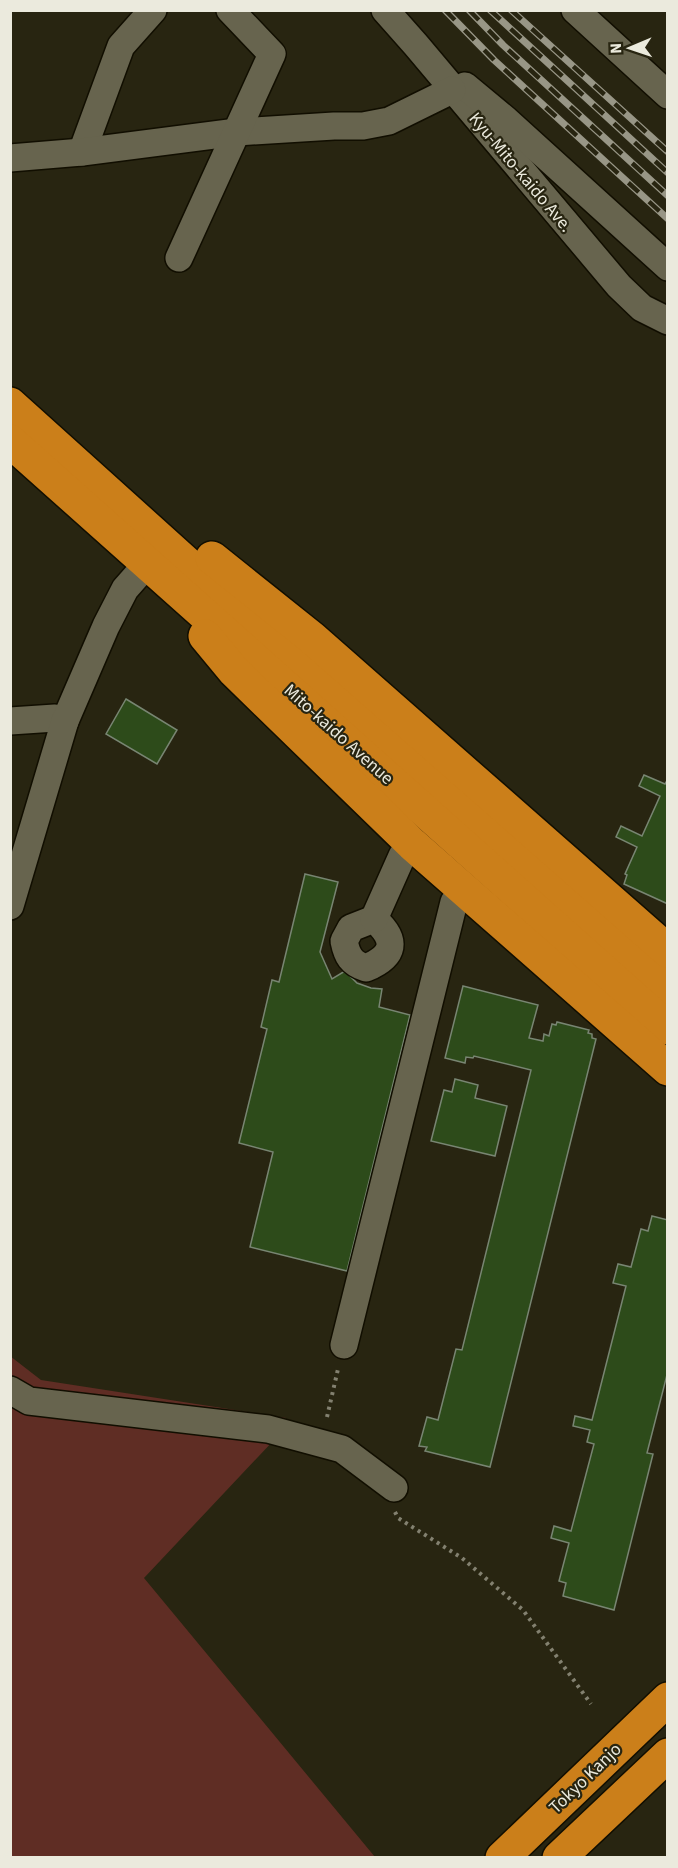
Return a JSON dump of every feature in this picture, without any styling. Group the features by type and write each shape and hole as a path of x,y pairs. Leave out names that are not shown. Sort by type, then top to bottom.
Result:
{"highway":[{"name":"Mito-kaido Avenue","path":"10,404 232,604 397,745 668,988"},
{"name":"Mito-kaido Avenue","path":"10,441 668,1028"},
{"path":"96,481 155,513 312,638 668,951"},
{"path":"147,564 234,671 412,844 668,1069"},
{"name":"Tokyo Kanjo","path":"502,1857 668,1699"},
{"path":"559,1857 668,1755"}],"street":[{"path":"82,152 121,46 153,10"},
{"path":"179,258 272,54 231,10"},
{"name":"Kyu-Mito-kaido Ave.","path":"385,10 618,286 642,308 668,321"},
{"path":"575,10 668,96"},
{"path":"416,45 506,120 668,267"},
{"path":"10,158 82,152 237,132 363,126 389,121 452,90"},
{"path":"10,906 64,721 120,598 147,564"},
{"path":"10,721 55,718 64,721"},
{"path":"374,919 402,856 412,844"},
{"path":"344,1345 454,902 463,890"},
{"path":"10,1390 29,1401 268,1429 342,1449 394,1488"}],"path":[{"path":"321,1443 344,1345"},
{"path":"394,1488 391,1502 398,1518 462,1558 523,1610 591,1704"}],"shaded area":[{"path":"10,1356 41,1380 286,1418 274,1440 144,1578 375,1857 11,1857"}],"building":[{"path":"126,699 177,730 157,764 106,734"},
{"path":"644,775 665,784 668,779 668,904 624,884 627,875 625,874 637,847 616,837 621,826 642,836 660,796 639,786"},
{"path":"305,874 338,882 320,952 332,979 345,971 357,983 382,989 379,1007 410,1015 347,1271 250,1247 273,1152 239,1143 267,1029 261,1027 272,980 279,982"},
{"path":"463,986 538,1005 529,1038 543,1041 544,1034 549,1036 552,1024 556,1025 557,1022 589,1030 588,1033 596,1039 490,1467 425,1451 427,1447 419,1446 427,1417 438,1420 456,1349 462,1350 531,1070 474,1056 473,1058 466,1057 465,1063 445,1058"},
{"path":"455,1079 478,1085 475,1098 507,1106 495,1156 431,1141 444,1090 452,1092"},
{"path":"652,1216 668,1220 668,1371 647,1453 653,1454 614,1610 563,1596 566,1583 559,1581 569,1543 551,1538 554,1526 571,1531 594,1444 587,1442 590,1430 573,1426 575,1416 592,1420 626,1286 613,1283 618,1264 631,1267 641,1229 648,1231"}],"railway":[{"path":"445,10 494,60 668,219"},
{"path":"469,10 503,45 668,196"},
{"path":"490,10 668,173"},
{"path":"511,10 668,152"}]}
